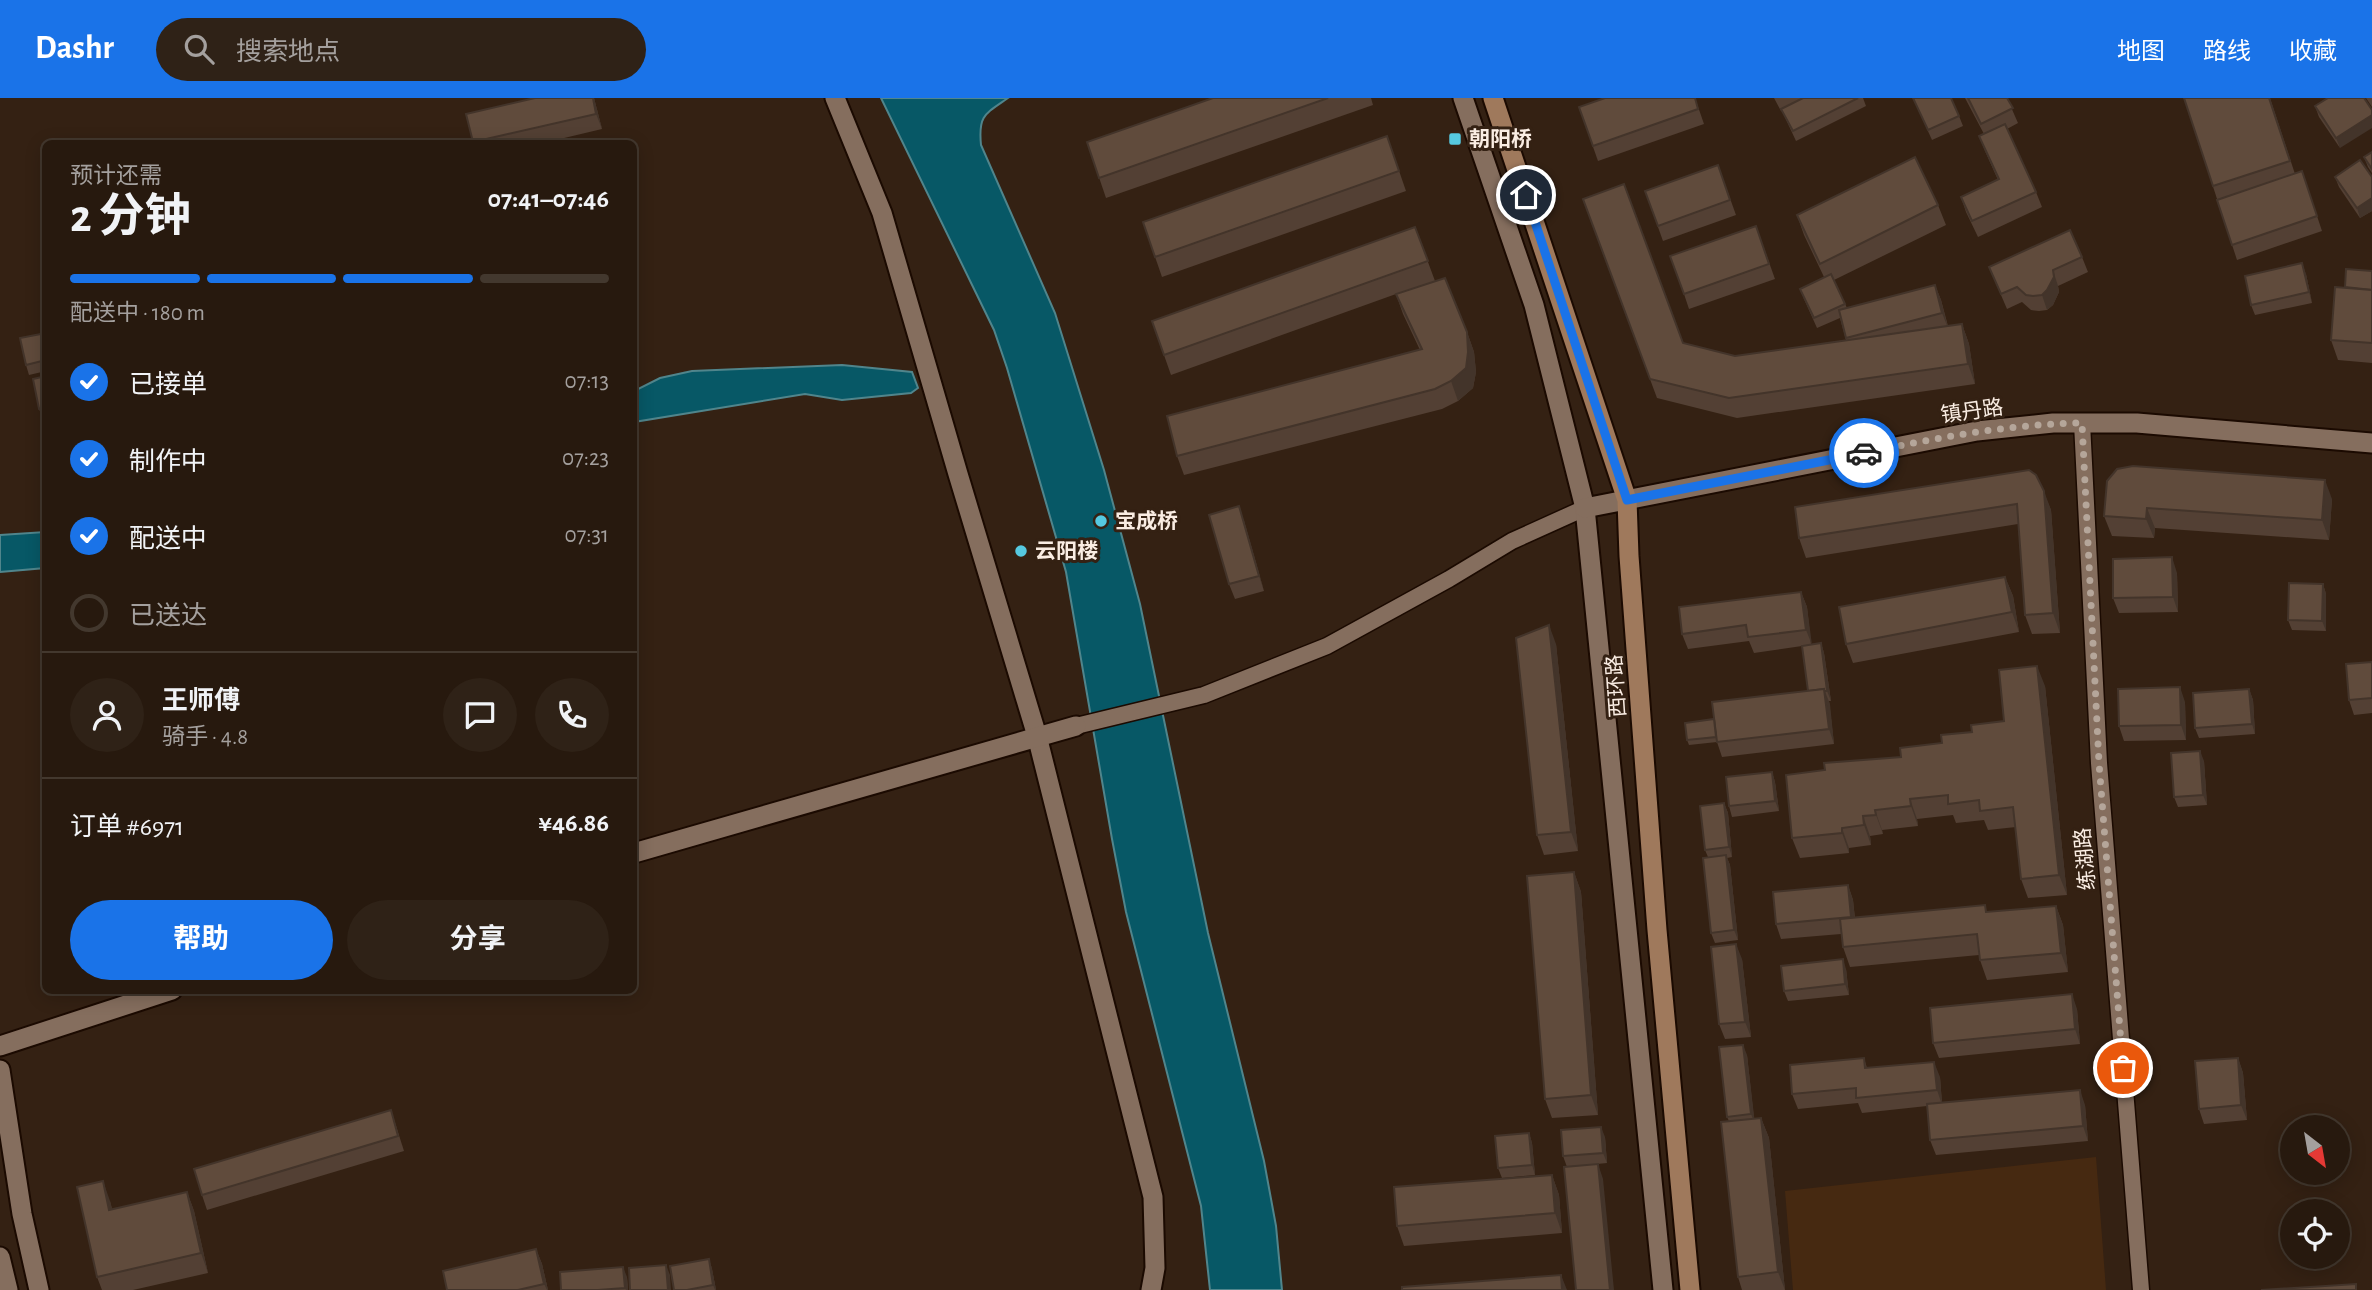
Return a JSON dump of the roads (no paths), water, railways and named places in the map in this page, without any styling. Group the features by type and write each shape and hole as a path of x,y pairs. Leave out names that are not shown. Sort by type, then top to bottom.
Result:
{"main road":[{"name":"西环路","path":"1493,98 1627,500 1657,929 1690,1290"}],"street":[{"path":"835,98 882,213 957,474 1037,736 1153,1197 1155,1268 1151,1290"},
{"name":"西环路","path":"1463,98 1534,305 1585,508 1663,1290"},
{"name":"练湖路","path":"2082,423 2099,763 2141,1290"},
{"name":"镇丹路","path":"1585,508 1977,431 2053,424 2137,423 2372,443"},
{"path":"637,852 1037,736 1204,695 1327,646 1512,541 1585,508"},
{"path":"0,1046 160,994"},
{"path":"0,1070 22,1214 39,1290"},
{"path":"0,1257 9,1290"}],"water":[{"path":"881,98 1008,98 982,121 981,145 1055,313 1104,470 1140,604 1208,933 1264,1161 1276,1226 1282,1290 1210,1290 1201,1206 1126,912 1066,572 994,330"},
{"path":"842,365 912,372 918,388 911,393 842,400 805,394 637,422 637,390 660,378 692,371"},
{"path":"42,532 42,568 0,572 0,535"}],"place":[{"name":"朝阳桥","path":"1455,139"},
{"name":"宝成桥","path":"1101,521"},
{"name":"云阳楼","path":"1021,551"}]}
